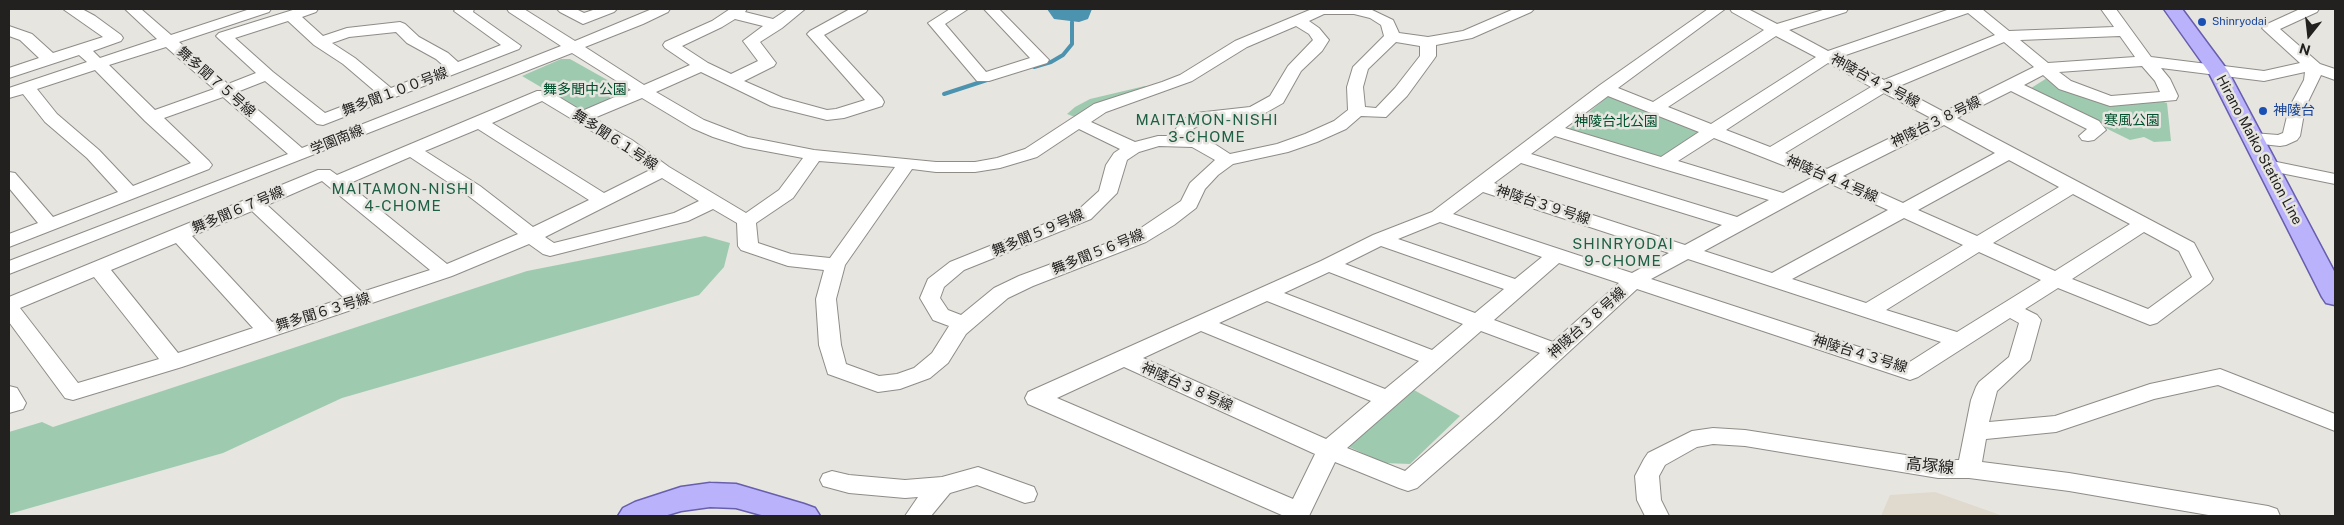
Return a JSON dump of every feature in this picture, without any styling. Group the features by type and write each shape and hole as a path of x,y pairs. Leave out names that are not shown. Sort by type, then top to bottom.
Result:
{"main road":[{"name":"Hirano Maiko Station Line","path":"2173,9 2224,71"},
{"name":"Hirano Maiko Station Line","path":"2183,9 2224,71 2261,139 2331,272 2335,297"},
{"path":"634,516 646,510 681,499 710,495 736,496 804,516"}],"street":[{"path":"9,73 115,38 90,19 71,9"},
{"name":"舞多聞７５号線","path":"132,9 300,155"},
{"path":"17,90 264,9"},
{"path":"151,117 267,74 224,36 310,9"},
{"name":"舞多聞１００号線","path":"267,74 322,120 513,46 462,9"},
{"path":"514,9 643,91 698,124 719,134 744,142 814,156 936,167 975,167 1000,163 1031,153 1100,108 1168,86 1186,78 1241,44 1322,10 1355,9 1375,15 1388,23 1392,37"},
{"path":"565,9 582,19 608,9"},
{"name":"学園南線","path":"9,268 300,155 663,9"},
{"path":"732,80 768,63 751,41 798,9"},
{"path":"776,25 737,11 717,24 671,45 702,66 778,102 827,115 838,114 876,102 816,34 861,9"},
{"path":"960,9 936,23 983,78 1041,60 991,9"},
{"path":"1392,37 1428,42 1467,35 1526,9"},
{"name":"神陵台３９号線","path":"1480,185 1606,89 1717,9"},
{"name":"神陵台４２号線","path":"1737,9 2187,247 2203,279 2150,318 2055,279"},
{"path":"1655,108 1776,29 1841,9"},
{"path":"1910,9 1929,21"},
{"path":"1663,163 1828,56 1964,9"},
{"path":"1973,9 2065,85 2110,100 2170,96 2162,79 2146,61 2109,9"},
{"path":"2312,9 2270,28 2314,67 2335,75"},
{"path":"288,15 298,21 320,42 350,61 389,95"},
{"path":"1177,140 1188,124 1202,117 1254,112 1277,99 1294,69 1316,48 1321,40 1314,31 1297,20"},
{"path":"320,42 347,33 400,28 414,40 442,56 456,68"},
{"path":"9,31 26,37 50,60"},
{"path":"1771,154 1884,86 2005,36 2125,31"},
{"path":"1392,37 1361,67 1355,87 1357,111 1380,113 1401,92 1428,56 1428,42"},
{"path":"9,241 203,165 82,49"},
{"name":"神陵台３８号線","path":"1123,358 1329,450 1408,482 1488,413 1633,281 1828,176 2045,68 2146,61 2264,76 2314,67"},
{"path":"582,117 702,66"},
{"path":"2261,139 2280,141 2291,136 2297,108 2312,80 2314,67"},
{"path":"2012,84 2093,125 2097,130 2088,136"},
{"name":"神陵台４４号線","path":"1606,89 1828,176 2055,279"},
{"path":"17,90 92,154 130,194"},
{"name":"舞多聞６１号線","path":"336,182 544,95 626,144 663,171 712,202 746,221"},
{"name":"舞多聞５６号線","path":"907,163 835,265 826,298 830,346 836,369 878,384 900,381 922,373 940,358 964,324 1001,293 1139,238 1167,221 1189,204 1197,187 1212,171 1227,160 1282,148 1311,138 1340,125 1357,111"},
{"path":"479,122 602,200"},
{"path":"1077,122 1132,148"},
{"path":"1552,130 1785,199"},
{"name":"舞多聞５９号線","path":"964,324 948,320 940,315 930,298 935,284 957,266 1084,215 1108,193 1115,164 1120,157 1132,148 1158,141 1177,140 1194,142 1207,147 1227,160"},
{"path":"413,151 473,190 550,250 681,217 712,202"},
{"path":"1775,280 2010,152"},
{"path":"814,156 786,194 774,204 746,221 748,246 788,260 835,265"},
{"path":"1518,156 1738,224"},
{"path":"2274,166 2335,179"},
{"name":"舞多聞６３号線","path":"9,306 72,392 174,362 445,272 532,235 663,171"},
{"name":"舞多聞６７号線","path":"9,306 324,174 445,272"},
{"path":"9,177 50,225"},
{"path":"1480,185 1439,216 1380,239 1328,266 1036,398 1298,514 1329,450 1556,255"},
{"name":"神陵台３９号線","path":"1480,185 1960,340"},
{"path":"1868,311 2073,186"},
{"path":"254,203 360,301"},
{"path":"1439,216 1633,281"},
{"name":"神陵台４３号線","path":"1633,281 1910,372 2144,224"},
{"path":"179,234 267,330"},
{"path":"1380,239 1518,287"},
{"path":"1328,266 1556,351"},
{"path":"98,268 174,362"},
{"path":"1266,294 1435,359"},
{"path":"1969,469 1982,400 1987,388 2019,360 2030,320 2008,310"},
{"path":"1200,323 1388,399"},
{"path":"1975,432 2056,424 2150,392 2220,378 2335,423"},
{"path":"9,394 15,403 9,405"},
{"name":"高塚線","path":"1657,516 1648,500 1647,476 1656,459 1692,439 1713,436 1745,438 1938,469 1969,469 2069,482 2268,516"},
{"path":"832,480 849,484 905,488 942,486 978,476 1025,494"},
{"path":"917,516 942,486"}],"shaded area":[{"path":"1935,492 2003,516 1881,516 1890,495"}],"green space":[{"name":"舞多聞中公園","path":"561,59 570,59 627,91 625,95 589,110 580,110 522,76"},
{"name":"寒風公園","path":"2047,78 2107,103 2157,100 2167,103 2171,141 2154,142 2144,137 2130,140 2028,90"},
{"path":"1145,86 1151,89 1075,117 1067,114 1090,99"},
{"name":"神陵台北公園","path":"1607,97 1615,97 1694,128 1699,135 1665,158 1655,158 1568,130"},
{"path":"705,236 730,243 724,267 699,295 342,398 223,453 9,514 9,432 42,422 53,427 527,271"},
{"path":"1414,390 1460,416 1410,464 1384,463 1347,446"}],"water":[{"path":"1047,9 1092,9 1088,19 1079,22 1054,19"}],"waterway":[{"path":"1034,67 1051,62 1063,55 1072,44 1072,22"},
{"path":"944,94 990,79"}],"place":[{"name":"Shinryodai","path":"2202,22"},
{"name":"神陵台","path":"2263,111"}],"district":[{"name":"MAITAMON-NISHI 3-CHOME","path":"1207,128"},
{"name":"MAITAMON-NISHI 4-CHOME","path":"403,198"},
{"name":"SHINRYODAI 9-CHOME","path":"1623,252"}]}
